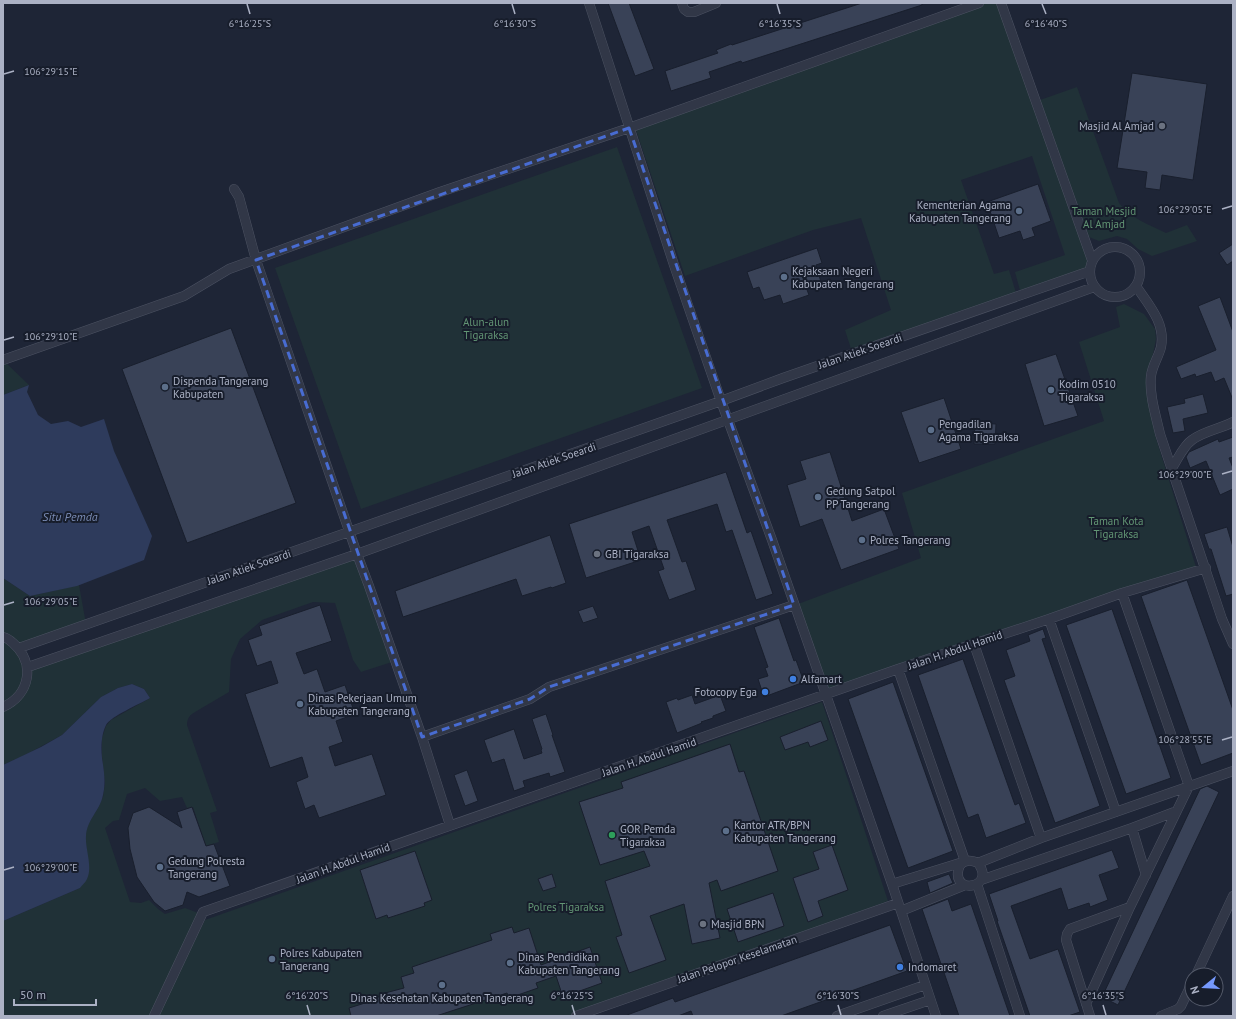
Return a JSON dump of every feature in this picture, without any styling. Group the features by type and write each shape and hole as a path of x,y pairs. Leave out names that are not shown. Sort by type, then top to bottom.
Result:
{"street":[{"path":"589,3 674,265 892,884 936,1016"},
{"path":"682,3 684,9 688,12 694,12 716,3"},
{"path":"3,360 184,296 229,269 440,192 629,128 979,3"},
{"path":"1001,3 1092,260 1090,271 1094,287 1104,295 1116,298 1128,294 1136,286 1140,276 1139,266 1135,258 1128,251 1118,248 1108,248 1100,252 1092,260"},
{"path":"234,189 239,197 256,260 356,554 369,586 422,737 450,825"},
{"name":"Jalan Atiek Soeardi","path":"19,648 1090,271"},
{"path":"1136,286 1158,319 1162,335 1161,347 1151,375 1152,391 1160,434 1222,619 1233,644"},
{"name":"Jalan Atiek Soeardi","path":"28,667 356,554 1094,287"},
{"path":"1172,468 1192,440 1206,432 1233,422"},
{"name":"Jalan H. Abdul Hamid","path":"154,1016 203,912 898,669 1122,593 1206,568"},
{"path":"1086,1004 1130,907 1189,786 1122,593"},
{"path":"422,737 530,700 549,687 794,605"},
{"path":"1049,619 1116,812"},
{"path":"3,637 7,638 19,648 28,667 26,683 20,694 11,704 3,707"},
{"path":"974,644 1041,838"},
{"path":"898,669 964,862"},
{"path":"978,863 1041,838 1233,771"},
{"path":"1224,774 1233,778"},
{"path":"964,862 958,867 957,874 960,881 965,885 971,886 1177,811"},
{"path":"1132,828 1146,875"},
{"path":"892,884 972,860 978,863 982,868 983,874 979,882 1020,1016"},
{"name":"Jalan Pelopor Keselamatan","path":"576,1016 965,885"},
{"path":"1200,967 1233,896"},
{"path":"1090,1016 1066,940 1067,934 1070,929 1130,907"},
{"path":"837,1016 925,984"},
{"path":"883,1016 930,1000"},
{"path":"1161,1016 1178,1009 1184,1000"}],"highlighted area":[{"path":"629,128 794,605 549,687 530,699 422,737 256,260"}],"green space":[{"path":"983,3 1000,3 1091,260 1087,270 1021,294 1015,272 1065,255 1032,156 961,180 994,274 1009,270 1017,296 852,352 845,330 891,310 861,218 813,230 685,276 636,130"},
{"name":"Taman Mesjid Al Amjad","path":"1077,87 1119,203 1134,217 1166,233 1187,225 1197,241 1152,256 1138,249 1127,239 1117,236 1099,241 1089,237 1040,100"},
{"name":"Alun-alun Tigaraksa","path":"617,147 702,388 361,509 275,268"},
{"name":"Taman Kota Tigaraksa","path":"1124,304 1144,314 1155,329 1156,339 1153,354 1146,374 1155,435 1196,567 828,693 798,604 921,558 902,493 1104,421 1079,342 1120,327 1116,307"},
{"path":"3,360 29,385 3,395"},
{"path":"357,554 395,661 361,672 353,660 335,603 313,602 262,620 240,639 231,659 229,692 193,713 189,717 187,725 217,811 210,813 219,842 206,846 193,807 187,808 182,797 160,801 145,788 127,794 119,820 113,821 105,828 130,902 141,903 149,900 165,914 185,908 201,914 153,1016 3,1016 3,921 80,888 89,870 85,838 87,826 103,797 105,783 102,757 102,738 106,726 111,720 150,698 144,689 132,684 118,688 101,697 62,735 3,765 3,578 30,596 79,585 86,624 19,648 28,667"},
{"name":"Polres Tigaraksa","path":"822,702 888,901 581,1016 157,1016 205,920"}],"water":[{"name":"Situ Pemda","path":"29,385 27,392 38,415 51,424 68,421 81,427 104,419 114,451 152,536 144,560 77,586 30,596 3,578 3,395"},
{"path":"132,684 144,689 150,698 114,718 106,725 104,729 102,737 102,758 104,790 99,806 87,830 86,841 89,874 86,880 80,888 3,921 3,765 62,735 101,697 118,688"}],"building":[{"path":"608,3 629,3 654,69 635,76"},
{"path":"862,3 922,3 922,5 742,63 741,61 709,72 711,78 671,91 665,71 718,53 716,50 731,44 732,45"},
{"name":"Masjid Al Amjad","path":"1132,73 1207,84 1193,180 1162,175 1160,190 1145,188 1147,172 1117,168"},
{"name":"Kementerian Agama Kabupaten Tangerang","path":"1038,184 1051,221 1032,228 1035,236 1023,240 1020,231 999,238 987,202"},
{"path":"1233,244 1233,261 1227,265 1219,253"},
{"name":"Kejaksaan Negeri Kabupaten Tangerang","path":"817,248 822,263 816,265 821,282 806,287 809,295 783,304 780,295 764,300 759,287 753,289 747,272"},
{"path":"1220,297 1233,332 1233,400 1224,378 1215,382 1211,372 1196,377 1195,374 1181,379 1176,367 1216,350 1198,306"},
{"path":"231,328 296,503 187,543 122,369"},
{"name":"Kodim 0510 Tigaraksa","path":"1056,354 1078,416 1044,426 1025,364"},
{"path":"1203,394 1208,413 1183,419 1185,431 1173,433 1167,407 1185,403 1184,399"},
{"name":"Pengadilan Agama Tigaraksa","path":"944,398 961,449 919,463 901,412"},
{"path":"975,423 996,424 995,444 974,444"},
{"path":"1233,437 1233,457 1229,458 1233,468 1233,489 1220,495 1206,461 1190,468 1186,457 1189,452 1218,439 1219,442"},
{"path":"830,452 852,521 884,509 899,549 841,570 822,519 800,527 787,485 806,479 800,461"},
{"path":"726,472 747,533 751,531 773,594 756,600 732,530 726,532 717,504 667,520 682,562 686,561 696,590 669,600 658,571 664,569 649,526 632,532 641,560 586,578 569,524"},
{"path":"1227,527 1233,547 1233,594 1226,596 1211,549 1209,549 1204,534"},
{"path":"550,535 566,583 522,596 516,579 403,617 395,591"},
{"path":"1187,580 1233,710 1233,753 1201,765 1141,596"},
{"name":"Dinas Pekerjaan Umum Kabupaten Tangerang","path":"320,605 332,641 296,653 304,674 317,669 325,692 345,685 355,714 336,721 343,742 329,747 335,766 372,754 386,795 319,818 314,805 305,809 296,782 308,777 302,757 270,768 245,694 278,683 271,661 257,666 248,640 262,635 259,626"},
{"path":"593,606 598,618 583,623 578,611"},
{"path":"1112,609 1171,778 1126,794 1066,625"},
{"path":"779,618 794,661 796,660 804,682 764,697 758,679 768,676 765,668 768,667 754,627"},
{"path":"1043,629 1046,638 1042,639 1100,806 1055,823 1004,680 1015,676 1006,650 1030,641 1028,635"},
{"path":"963,659 1015,805 1019,803 1026,823 986,838 978,814 968,818 918,675"},
{"path":"893,682 953,851 908,868 848,699"},
{"path":"692,695 695,704 720,695 726,711 677,733 666,702"},
{"path":"546,714 565,772 550,777 549,773 523,781 525,787 514,791 504,759 492,763 484,740 514,729 524,759 542,753 532,719"},
{"path":"821,721 828,740 810,747 808,742 785,750 780,737"},
{"path":"730,744 739,772 744,771 778,871 721,891 717,880 709,883 720,938 692,944 684,904 650,916 666,960 629,973 616,937 622,935 605,881 650,866 644,851 600,865 579,802 623,788 621,782"},
{"path":"467,770 478,801 465,806 454,775"},
{"path":"1207,786 1219,792 1118,1005 1102,997 1200,789"},
{"name":"Gedung Polresta Tangerang","path":"149,807 182,828 177,812 192,807 206,846 214,844 230,886 199,897 187,892 183,905 165,911 154,902 137,877 130,849 128,828 133,813"},
{"path":"832,845 848,890 818,901 823,916 808,922 793,878 819,869 813,852"},
{"path":"1112,850 1119,868 1099,875 1108,900 1090,907 1089,903 1068,910 1061,888 1011,906 1030,959 1058,949 1080,1012 1068,1016 1030,1016 989,894"},
{"path":"415,851 432,900 424,903 425,906 388,918 387,915 376,919 360,870"},
{"path":"552,874 556,887 543,891 538,879"},
{"path":"949,874 953,883 930,893 927,882"},
{"path":"773,893 784,926 738,942 727,909"},
{"path":"948,899 952,911 971,904 1010,1016 959,1016 922,909"},
{"path":"890,925 907,971 781,1016 693,1016 691,1011 678,1016 627,1016 673,998 675,1002"},
{"path":"512,927 514,933 529,928 541,965 590,947 602,983 563,997 556,976 536,983 538,988 509,998 507,993 436,1016 351,1016 349,1008 385,995 385,993 404,988 401,977 414,973 412,967 492,940 490,934"}],"place":[{"name":"Masjid Al Amjad","path":"1162,126"},
{"name":"Kementerian Agama Kabupaten Tangerang","path":"1019,211"},
{"name":"Kejaksaan Negeri Kabupaten Tangerang","path":"784,277"},
{"name":"Dispenda Tangerang Kabupaten","path":"165,387"},
{"name":"Kodim 0510 Tigaraksa","path":"1051,390"},
{"name":"Pengadilan Agama Tigaraksa","path":"931,430"},
{"name":"Gedung Satpol PP Tangerang","path":"818,497"},
{"name":"Polres Tangerang","path":"862,540"},
{"name":"GBI Tigaraksa","path":"597,554"},
{"name":"Alfamart","path":"793,679"},
{"name":"Fotocopy Ega","path":"765,692"},
{"name":"Dinas Pekerjaan Umum Kabupaten Tangerang","path":"300,704"},
{"name":"Kantor ATR/BPN Kabupaten Tangerang","path":"726,831"},
{"name":"GOR Pemda Tigaraksa","path":"612,835"},
{"name":"Gedung Polresta Tangerang","path":"160,867"},
{"name":"Masjid BPN","path":"703,924"},
{"name":"Polres Kabupaten Tangerang","path":"272,959"},
{"name":"Dinas Pendidikan Kabupaten Tangerang","path":"510,963"},
{"name":"Indomaret","path":"900,967"},
{"name":"Dinas Kesehatan Kabupaten Tangerang","path":"442,985"}]}
